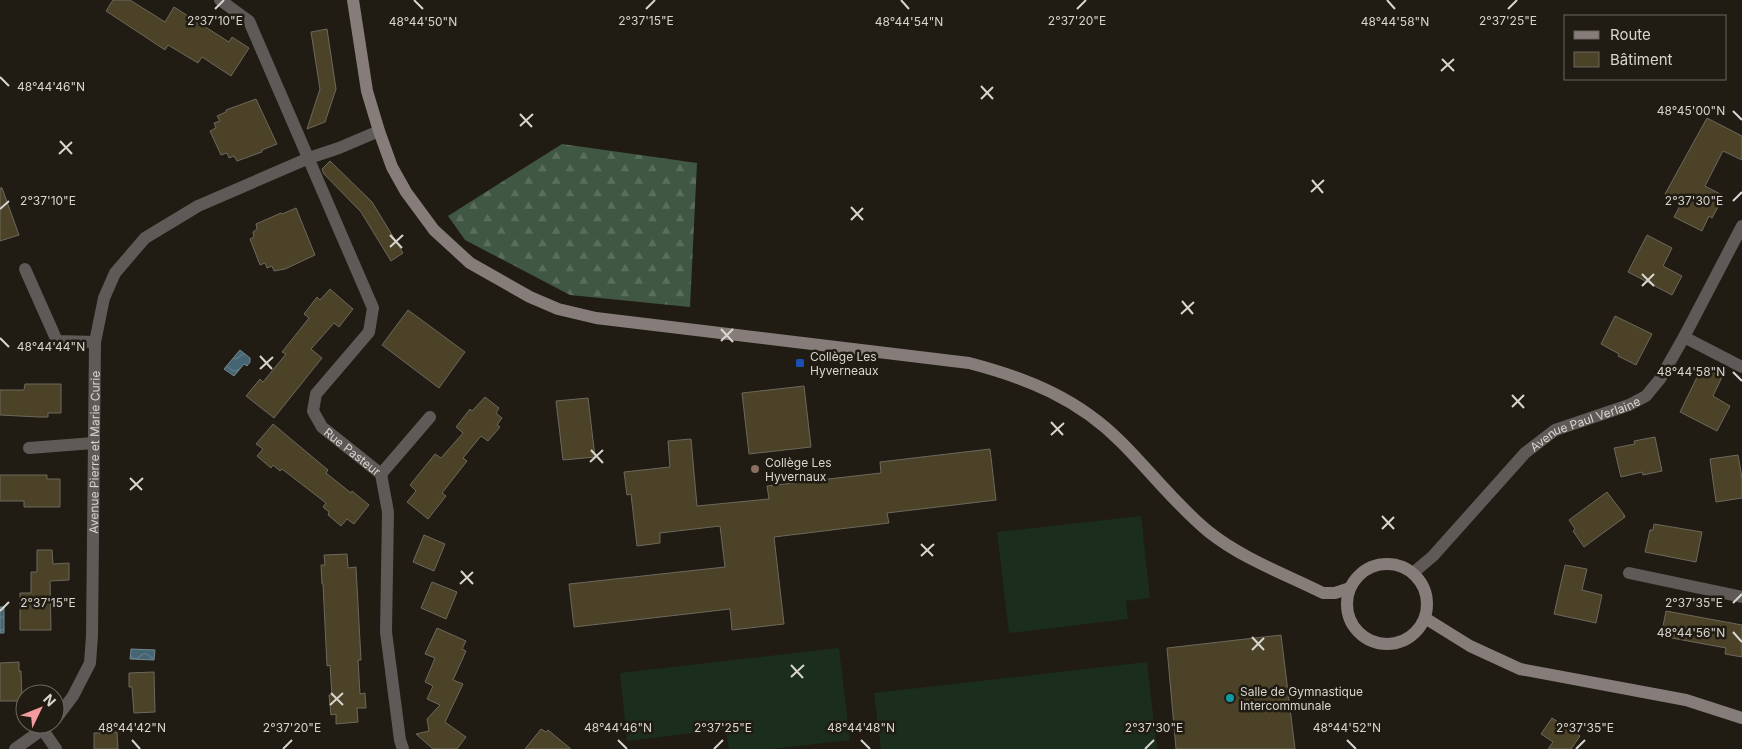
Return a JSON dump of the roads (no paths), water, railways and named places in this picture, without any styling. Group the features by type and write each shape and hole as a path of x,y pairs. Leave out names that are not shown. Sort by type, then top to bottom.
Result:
{"street":[{"name":"Rue Pasteur","path":"220,0 249,20 373,308 369,332 316,394 313,412 322,427 381,474 388,512 386,632 400,740 403,749"},
{"path":"353,0 367,91 392,168 406,192 434,230 470,264 530,297 558,309 596,318 969,363 1006,372 1055,393 1085,412 1121,441 1173,498 1210,532 1243,554 1323,593 1335,594 1350,588"},
{"name":"Avenue Pierre et Marie Curie","path":"65,707 73,696 90,663 92,636 95,342 104,298 116,273 145,238 198,206 309,158 379,131"},
{"name":"Avenue Paul Verlaine","path":"1413,573 1433,556 1525,453 1555,430 1629,405 1646,396 1660,379 1684,337 1742,226"},
{"path":"25,269 57,341 95,342"},
{"path":"1684,337 1742,367"},
{"path":"381,474 430,417"},
{"path":"29,448 94,444"},
{"path":"1390,564 1402,567 1413,573 1421,582 1426,594 1427,606 1425,618 1411,636 1400,642 1378,643 1364,636 1356,629 1351,622 1348,605 1350,588 1357,577 1366,570 1378,565 1390,564"},
{"path":"1629,573 1742,597"},
{"path":"1425,618 1470,646 1520,669 1686,700 1742,718"},
{"path":"14,749 36,734"},
{"path":"50,734 56,749"}],"water":[{"path":"240,350 250,358 250,362 247,366 244,364 234,376 224,369"},
{"path":"0,607 4,607 4,633 0,633"},
{"path":"131,649 155,650 154,660 130,659"}],"place":[{"name":"Collège Les Hyverneaux","path":"800,363"},
{"name":"Collège Les Hyvernaux","path":"755,469"},
{"name":"Salle de Gymnastique Intercommunale","path":"1230,698"}]}
